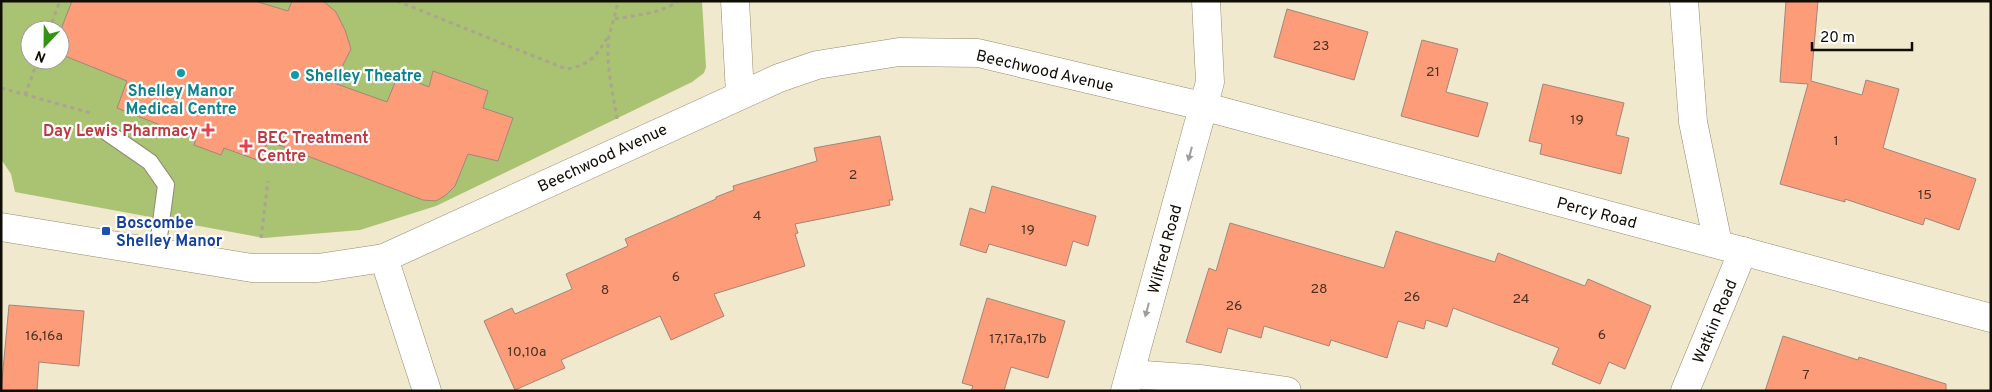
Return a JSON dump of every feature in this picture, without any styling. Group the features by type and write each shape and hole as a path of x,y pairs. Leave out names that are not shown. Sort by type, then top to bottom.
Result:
{"street":[{"path":"735,1 740,94"},
{"name":"Wilfred Road","path":"1128,382 1210,82 1206,1"},
{"path":"1684,1 1693,122 1731,248"},
{"name":"Beechwood Avenue","path":"1,227 257,268 318,268 384,258 778,78 817,65 899,52 978,53 1202,106"},
{"name":"Percy Road","path":"1202,106 1991,318"},
{"name":"Watkin Road","path":"1685,391 1731,248"},
{"path":"384,258 427,391"},
{"path":"1128,382 1201,379 1287,391"}],"lane":[{"path":"108,133 150,162 166,185 157,252"}],"path":[{"path":"53,20 60,1"},
{"path":"397,1 566,69 588,63 610,35"},
{"path":"618,1 610,35 608,60 617,120 626,146"},
{"path":"615,19 651,12 673,5 678,1"},
{"path":"25,95 34,70"},
{"path":"1,88 101,116"},
{"path":"257,268 268,181"}],"green space":[{"path":"1,1 702,1 706,67 704,73 692,82 436,206 360,230 264,238 15,192 11,174 1,159"}],"building":[{"path":"72,1 255,1 288,11 292,1 323,1 336,12 345,30 351,49 334,83 387,102 398,75 429,87 433,71 488,91 483,108 513,118 498,161 468,154 455,186 436,201 423,200 268,141 260,161 224,148 221,155 194,145 196,139 117,108 127,81 70,58 70,20 65,20"},
{"path":"1786,1 1818,1 1811,81 1862,95 1866,80 1899,89 1883,148 1976,179 1959,230 1925,218 1923,225 1845,199 1845,202 1780,184 1808,84 1780,82"},
{"path":"1287,9 1368,32 1354,80 1274,57"},
{"path":"1422,40 1458,49 1446,92 1488,103 1478,137 1401,116"},
{"path":"1543,84 1624,103 1616,135 1629,138 1621,174 1540,154 1542,144 1529,141"},
{"path":"880,136 893,200 889,200 890,205 795,224 798,233 795,234 805,266 714,294 724,316 671,340 660,316 561,360 565,368 515,390 484,321 512,308 515,314 572,289 566,274 628,246 625,239 716,199 716,197 734,190 733,186 817,161 814,148"},
{"path":"992,186 1096,216 1088,246 1073,241 1066,266 989,244 986,253 960,245 970,208 985,213"},
{"path":"1230,223 1384,268 1396,231 1495,262 1498,253 1585,286 1588,279 1651,306 1625,369 1609,362 1600,384 1552,364 1559,348 1453,308 1447,327 1426,320 1424,329 1398,321 1387,358 1331,340 1329,346 1264,326 1261,338 1228,328 1221,353 1186,342 1209,268 1216,271"},
{"path":"987,298 1065,321 1048,378 1011,367 1004,391 971,391 973,386 962,383"},
{"path":"9,305 84,311 79,366 39,362 37,391 1,391"},
{"path":"1783,336 1858,360 1859,357 1946,384 1946,391 1765,391"}],"place":[{"name":"Shelley Manor Medical Centre","path":"181,73"},
{"name":"Shelley Theatre","path":"295,75"},
{"name":"Day Lewis Pharmacy","path":"208,130"},
{"name":"BEC Treatment Centre","path":"246,146"},
{"name":"Boscombe Shelley Manor","path":"106,231"}]}
